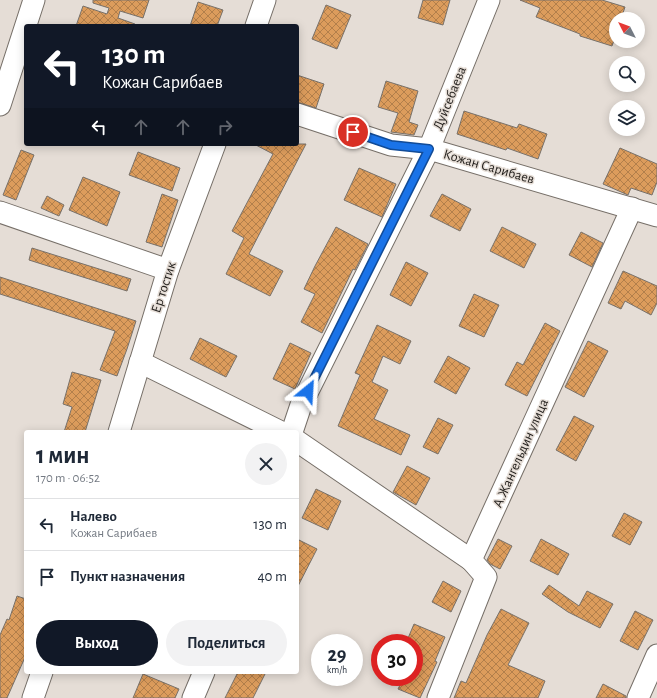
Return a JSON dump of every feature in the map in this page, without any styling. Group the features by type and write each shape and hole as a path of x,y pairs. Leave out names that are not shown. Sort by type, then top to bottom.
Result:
{"street":[{"path":"26,24 34,0"},
{"path":"257,24 265,0"},
{"name":"Дуйсебаева","path":"293,430 301,405 429,149 489,0"},
{"path":"0,105 24,31"},
{"name":"Кожан Сарибаев","path":"299,115 391,145 429,149 657,216"},
{"name":"Ер тостик","path":"120,430 168,270 214,146"},
{"name":"А.Жангельдин улица","path":"471,560 632,208"},
{"path":"0,212 168,270"},
{"path":"140,362 277,430"},
{"path":"299,442 471,560 486,577 438,698"},
{"path":"638,698 657,655"},
{"path":"33,698 41,674"},
{"path":"193,698 203,674"}],"building":[{"path":"93,0 149,0 143,18 120,11 118,18 135,24 77,24 83,6 107,14 109,8 93,3"},
{"path":"423,0 450,0 443,25 418,18"},
{"path":"520,0 602,0 625,7 623,12 609,12 609,45 580,36 580,34 536,17 540,8"},
{"path":"198,2 223,10 218,24 191,24"},
{"path":"326,5 351,15 337,49 312,39"},
{"path":"299,76 324,84 316,108 299,103"},
{"path":"386,81 418,91 409,122 418,125 414,135 391,132 398,113 378,107"},
{"path":"464,111 517,128 519,124 547,134 538,159 507,148 506,150 457,134"},
{"path":"299,144 306,144 249,254 283,271 270,296 226,274 244,238 232,231 273,154 258,146 299,146"},
{"path":"620,148 657,164 657,182 652,195 631,188 628,195 603,184"},
{"path":"21,150 34,155 16,200 3,195"},
{"path":"138,152 180,168 172,191 129,175"},
{"path":"359,168 396,184 382,217 344,200"},
{"path":"83,177 120,192 107,226 69,210"},
{"path":"162,194 178,200 162,247 146,242"},
{"path":"442,194 471,209 460,231 430,216"},
{"path":"47,196 64,205 59,216 41,208"},
{"path":"336,227 368,244 355,270 353,269 322,333 301,322 315,294 304,289"},
{"path":"502,227 536,244 524,268 490,251"},
{"path":"581,232 603,243 592,267 569,255"},
{"path":"32,248 131,279 127,291 29,260"},
{"path":"406,262 428,273 411,306 390,295"},
{"path":"623,271 657,286 657,303 651,315 625,301 621,309 608,303"},
{"path":"0,277 136,321 117,376 100,370 115,331 0,294"},
{"path":"474,294 499,305 484,337 459,326"},
{"path":"545,323 560,331 527,396 505,385 517,362 523,365"},
{"path":"377,325 411,341 400,364 383,356 372,382 388,390 374,419 410,435 401,455 338,426 360,375 355,373"},
{"path":"200,338 237,356 226,377 190,359"},
{"path":"588,341 608,351 584,397 565,387"},
{"path":"290,343 311,353 295,389 273,379"},
{"path":"448,356 470,368 456,394 434,382"},
{"path":"72,372 101,380 86,430 65,430 72,407 63,404"},
{"path":"574,416 594,426 576,461 556,450"},
{"path":"438,418 453,425 438,454 423,447"},
{"path":"407,466 430,478 416,505 393,492"},
{"path":"316,489 341,501 328,530 302,518"},
{"path":"624,513 642,522 630,545 612,536"},
{"path":"498,539 512,546 500,569 490,564 487,560"},
{"path":"541,539 569,554 558,575 530,561"},
{"path":"299,540 317,549 299,584"},
{"path":"443,581 461,591 451,612 432,602"},
{"path":"549,585 579,606 587,591 613,604 600,628 568,612 542,594"},
{"path":"17,596 24,598 24,660 7,698 0,698 0,635 7,619 9,620"},
{"path":"501,609 529,623 508,665 545,681 538,698 454,698 461,681 466,683 487,635"},
{"path":"635,611 653,620 638,650 620,641"},
{"path":"414,624 445,637 435,661 437,662 420,698 398,689 400,686 423,686 423,634 410,634"},
{"path":"143,674 179,689 175,698 133,698"},
{"path":"237,674 265,674 253,698 225,698"},
{"path":"603,684 626,696 626,698 596,698"}],"route":[{"path":"308,391 429,149 391,145 353,132"}]}
